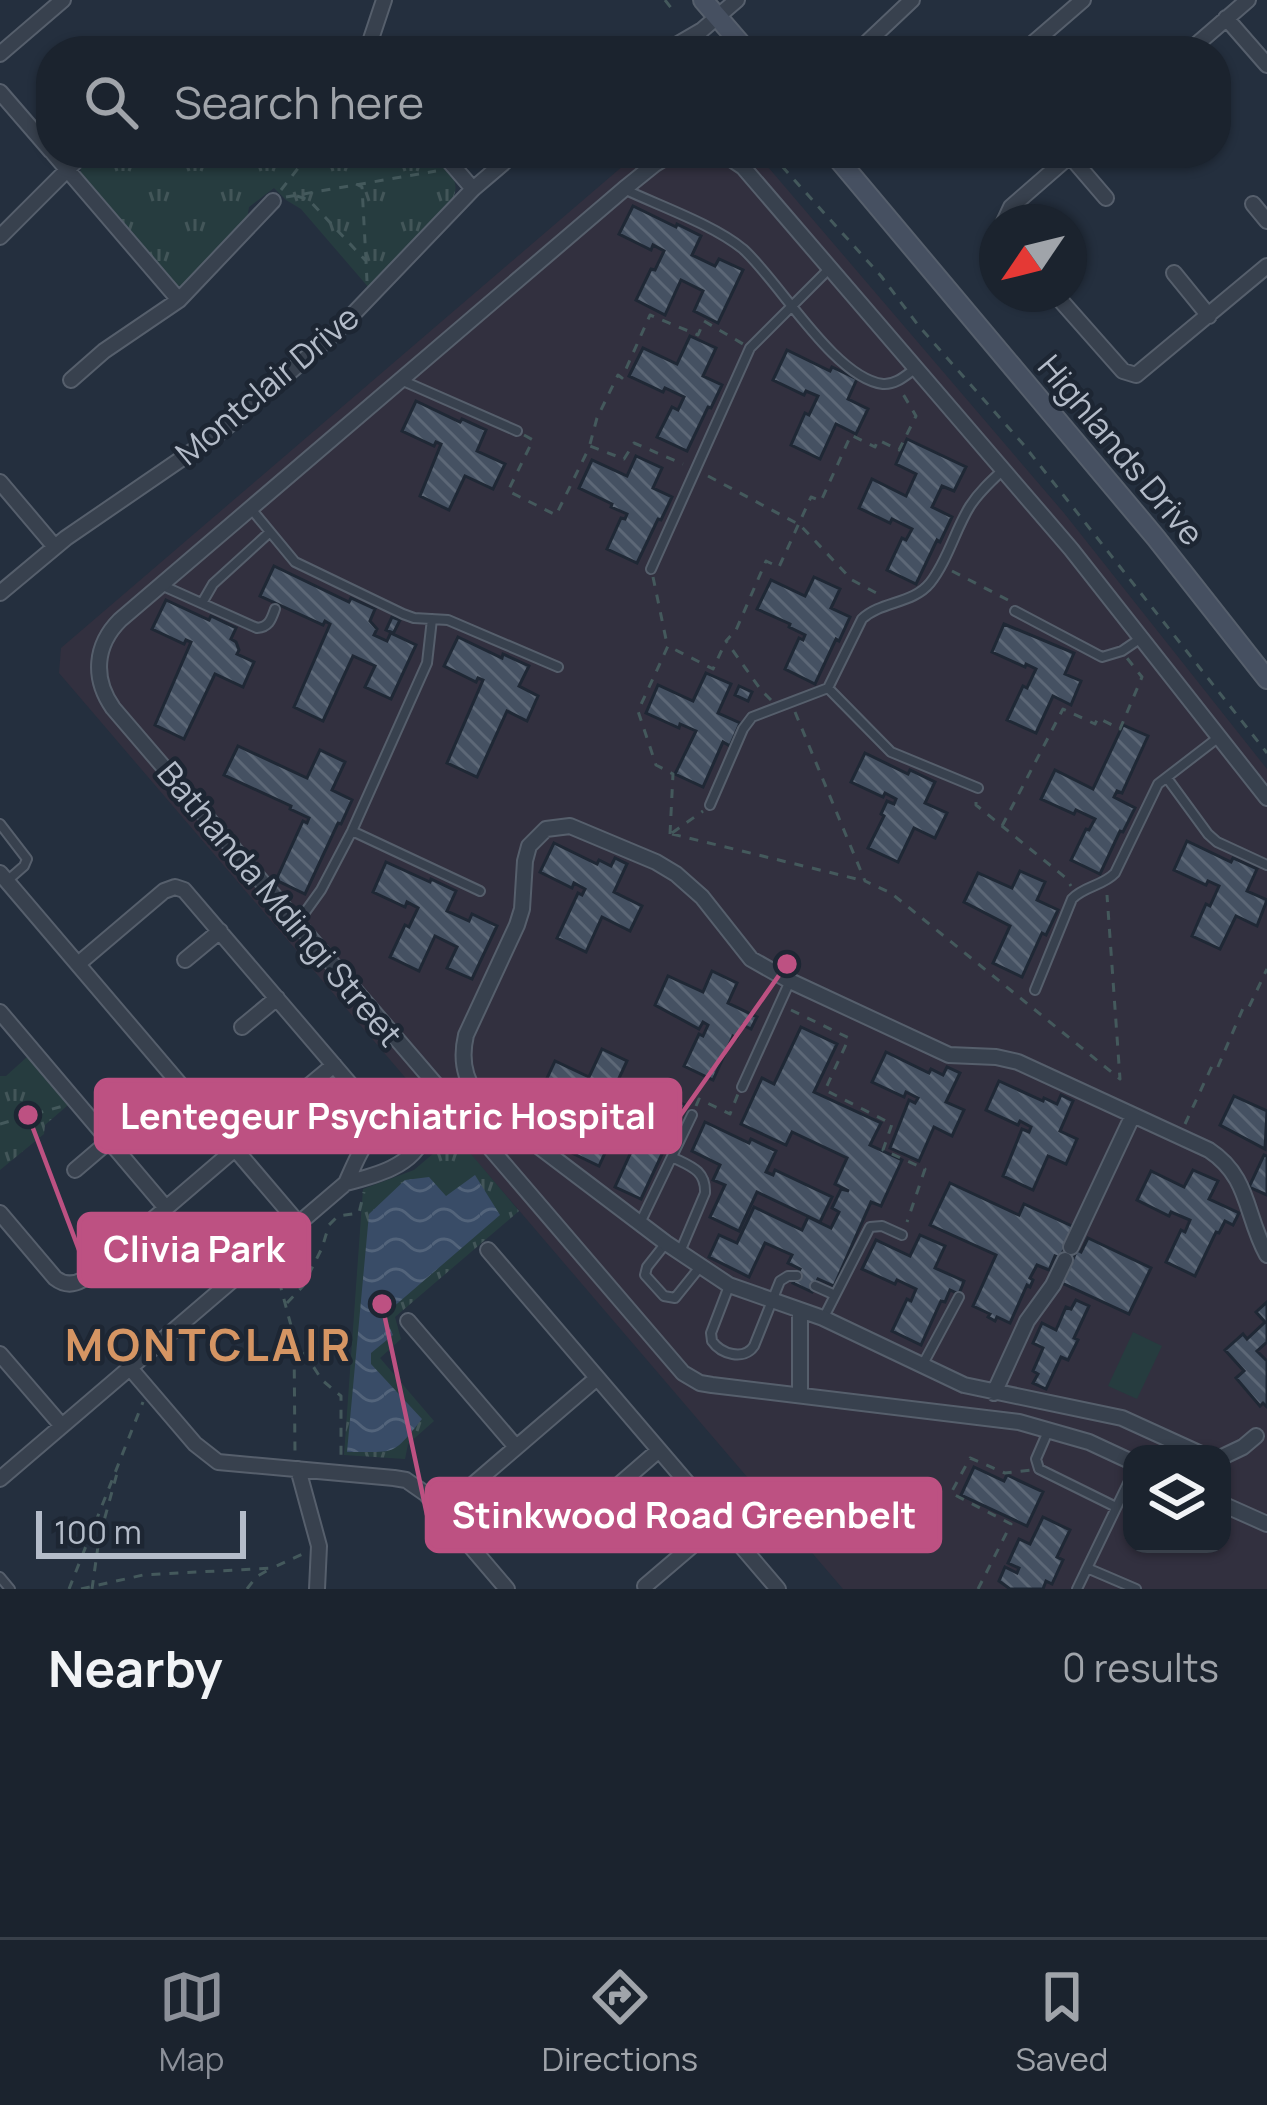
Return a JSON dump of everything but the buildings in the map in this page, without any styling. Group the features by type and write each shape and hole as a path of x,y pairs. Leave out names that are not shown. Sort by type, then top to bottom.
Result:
{"main road":[{"path":"703,0 734,36"},
{"name":"Highlands Drive","path":"846,168 1142,521 1267,679"}],"street":[{"path":"0,54 63,0"},
{"path":"372,36 384,0"},
{"path":"692,36 737,0"},
{"path":"874,36 912,0"},
{"path":"1041,36 1083,0"},
{"path":"1206,36 1248,0"},
{"path":"1226,18 1267,65"},
{"path":"0,92 36,134"},
{"path":"455,168 473,189"},
{"name":"Montclair Drive","path":"0,593 56,547 222,431 337,332 498,168"},
{"name":"Bathanda Mdingi Street","path":"650,168 120,620 106,637 98,669 102,689 112,708 683,1373 712,1385 979,1415 1049,1429 1123,1458"},
{"path":"744,168 1071,549 1267,798"},
{"path":"1014,204 1055,168"},
{"path":"1082,168 1106,198"},
{"path":"0,237 67,170 178,300"},
{"path":"71,380 178,300 273,201"},
{"path":"1252,204 1267,221"},
{"path":"1071,312 1112,360 1131,374 1143,371 1267,266"},
{"path":"1174,273 1209,316"},
{"path":"0,482 56,547"},
{"path":"1181,1445 1122,1418 964,1384 823,1318 729,1285 666,1244 488,1108 465,1074 466,1036 522,909 529,846 546,829 569,826 656,862 688,882 751,959 790,981 949,1055 1018,1062 1209,1150 1233,1170 1266,1251"},
{"path":"2,880 298,1224"},
{"path":"78,964 169,888 184,890 385,1125"},
{"path":"185,960 220,931"},
{"path":"242,1027 277,998"},
{"path":"0,1012 166,1208"},
{"path":"299,1094 334,1065"},
{"path":"994,1393 1027,1321 1053,1285 1133,1115"},
{"path":"0,1479 346,1183 362,1149 385,1125 397,1116 413,1118 421,1126 423,1141 404,1161 346,1183"},
{"path":"75,1170 110,1141"},
{"path":"0,1213 56,1278 68,1284 82,1280 235,1149"},
{"path":"488,1250 778,1589"},
{"path":"800,1311 800,1395"},
{"path":"409,1321 516,1447"},
{"path":"0,1354 62,1426"},
{"path":"130,1368 195,1444 218,1462 406,1480 417,1486 507,1589"},
{"path":"440,1511 597,1378"},
{"path":"1231,1453 1256,1436"},
{"path":"584,1515 659,1450"},
{"path":"298,1469 320,1546 317,1589"},
{"path":"1231,1508 1267,1524"},
{"path":"645,1586 721,1522"}],"lane":[{"path":"624,189 728,238 858,374 883,384 896,383 916,368"},
{"path":"651,569 751,348 830,268"},
{"path":"401,380 517,431"},
{"path":"710,806 752,717 829,688 862,619 925,589 941,567 973,500 1003,470"},
{"path":"250,508 301,566 403,614 448,620 558,668"},
{"path":"202,603 213,584 270,532"},
{"path":"161,585 257,628 269,623 275,609"},
{"path":"1015,611 1102,657 1141,638"},
{"path":"297,923 321,890 352,831 427,663 432,619"},
{"path":"829,688 892,752 978,788"},
{"path":"1035,990 1076,894 1108,880 1122,862 1151,796 1167,777 1219,737"},
{"path":"1167,777 1217,842 1267,865"},
{"path":"0,824 27,859 2,880"},
{"path":"352,831 480,891"},
{"path":"742,1088 790,981"},
{"path":"640,1222 692,1115"},
{"path":"672,1157 696,1168 705,1183 680,1252"},
{"path":"823,1318 870,1227 882,1226 902,1235"},
{"path":"666,1244 645,1275 664,1296 675,1298 700,1267"},
{"path":"729,1285 712,1341 742,1356 750,1352 784,1277 796,1276"},
{"path":"815,1286 835,1295"},
{"path":"922,1365 959,1297"},
{"path":"1049,1429 1036,1459 1039,1468 1116,1507"},
{"path":"1077,1589 1123,1493"},
{"path":"1087,1568 1136,1589"},
{"path":"0,1577 10,1589"}],"path":[{"path":"665,0 672,9"},
{"path":"273,201 298,168"},
{"path":"273,201 442,168"},
{"path":"784,168 1023,444 1267,753"},
{"path":"356,184 362,187 367,284 376,291"},
{"path":"295,195 309,200 366,262"},
{"path":"590,446 598,418 650,316 698,335 704,321 751,348"},
{"path":"668,646 713,668 766,561 779,567 811,497 821,501 851,435 875,447 878,440 899,450 916,416 896,383"},
{"path":"941,567 1008,601 1015,611"},
{"path":"651,569 668,646 638,711 656,765 673,774 670,834"},
{"path":"726,641 761,690 779,706"},
{"path":"1003,826 1063,709 1120,729 1142,677 1122,651"},
{"path":"791,703 865,881"},
{"path":"978,788 976,805 1066,878 1076,894"},
{"path":"670,834 710,806"},
{"path":"670,834 865,881 891,892 1120,1079 1106,894 1097,884"},
{"path":"1179,1137 1267,969"},
{"path":"780,1005 849,1038 825,1090 892,1124 883,1150 925,1169 902,1235"},
{"path":"692,1115 699,1099 730,1114 742,1088"},
{"path":"0,1124 69,1104"},
{"path":"285,1304 303,1286 329,1225 338,1216 359,1214 364,1202 363,1179"},
{"path":"262,1255 277,1274 294,1337 293,1449 298,1469"},
{"path":"294,1337 322,1380 341,1396 340,1474"},
{"path":"69,1589 148,1390"},
{"path":"92,1588 99,1539 125,1447"},
{"path":"978,1589 1011,1524 951,1493 970,1458 1005,1473 1039,1468"},
{"path":"247,1589 256,1577 320,1546"},
{"path":"81,1589 143,1575 272,1568"}],"shaded area":[{"path":"621,168 769,168 1064,513 1267,769 1267,1589 843,1589 59,673 61,648"}],"green space":[{"path":"80,168 446,168 455,191 369,288 301,209 274,188 249,207 247,219 179,286 82,178"},
{"path":"27,1057 68,1105 45,1125 44,1134 0,1170 0,1076"},
{"path":"455,1135 519,1211 395,1317 401,1339 380,1358 434,1421 408,1444 405,1459 344,1455 363,1189 414,1170"},
{"path":"1133,1332 1162,1346 1137,1399 1108,1386"}],"water":[{"path":"475,1175 500,1215 384,1315 393,1335 371,1353 371,1364 422,1419 391,1450 347,1452 369,1214 405,1180 429,1177 446,1196"}],"place":[{"name":"Lentegeur Psychiatric Hospital","path":"787,964"},
{"name":"Clivia Park","path":"28,1115"},
{"name":"Stinkwood Road Greenbelt","path":"382,1304"}],"district":[{"name":"MONTCLAIR","path":"209,1345"}]}
